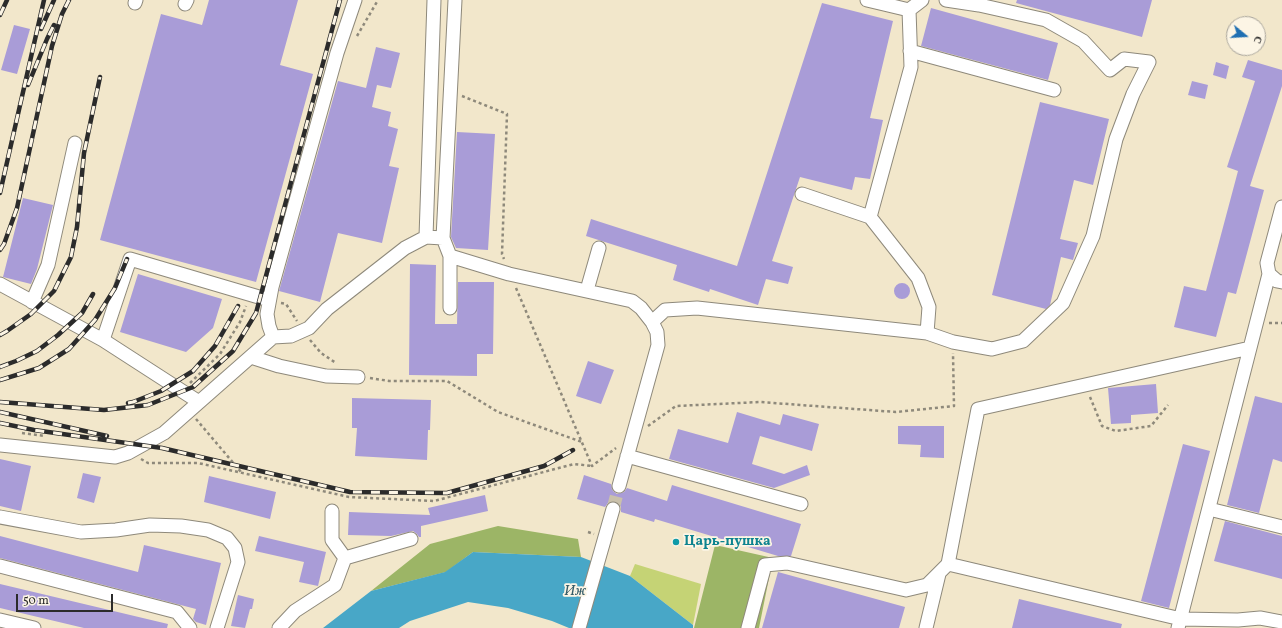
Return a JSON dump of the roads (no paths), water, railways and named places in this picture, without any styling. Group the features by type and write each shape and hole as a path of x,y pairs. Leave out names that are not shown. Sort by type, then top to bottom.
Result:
{"street":[{"path":"273,337 266,314 272,287 337,53 355,0"},
{"path":"426,237 434,0"},
{"path":"450,308 450,256 444,238 455,0"},
{"path":"867,0 909,10"},
{"path":"909,10 922,0"},
{"path":"652,322 665,310 697,308 927,333 952,342 992,349 1023,341 1063,303 1093,236 1116,139 1133,94 1149,62 1124,59 1110,70 1082,41 1046,20 979,5 946,0"},
{"path":"870,217 911,68 909,10"},
{"path":"910,51 1054,90"},
{"path":"32,302 48,265 75,143"},
{"path":"802,194 870,217 918,278 929,307 927,333"},
{"path":"1180,623 1269,274 1267,262 1282,207"},
{"path":"0,445 115,457 128,453 164,433 273,337 291,336 309,328 327,309 405,248 426,237 444,238"},
{"path":"587,290 599,248"},
{"path":"450,256 510,274 632,301 641,308 652,322 657,332 658,345 619,486"},
{"path":"103,340 130,259 269,300"},
{"path":"1269,274 1277,281 1282,282"},
{"path":"0,284 103,340 199,402"},
{"path":"926,628 943,568 978,409 1250,348"},
{"path":"251,357 279,366 326,376 358,377"},
{"path":"627,456 801,504"},
{"path":"579,628 613,509"},
{"path":"1209,509 1282,527"},
{"path":"332,511 332,540 345,558"},
{"path":"0,517 80,532 116,530 150,525 181,526 208,530 227,538 235,548 238,562 217,628"},
{"path":"345,558 411,539"},
{"path":"279,628 295,611 335,585 345,558"},
{"path":"748,628 765,565 786,563 906,590 928,585 943,568"},
{"path":"0,566 177,612 190,628"},
{"path":"943,568 1180,623 1260,618 1282,622"},
{"path":"0,620 34,628"}],"water":[{"name":"Иж","path":"473,552 581,557 630,576 693,625 693,628 569,628 552,621 508,608 468,602 410,621 399,628 323,628 371,591 445,572"}],"tunnel":[{"path":"613,509 619,486"}],"railway":[{"path":"0,15 7,0"},
{"path":"0,193 44,0"},
{"path":"41,29 54,0"},
{"path":"0,250 4,244 17,208 52,46 62,14 69,0"},
{"path":"0,402 104,410 148,405 193,387 233,351 256,313 340,0"},
{"path":"28,85 54,25"},
{"path":"0,335 31,314 54,291 71,257 77,227 84,153 100,77"},
{"path":"0,380 39,368 69,349 95,320 115,288 127,259"},
{"path":"0,367 37,351 58,335 82,313 93,294"},
{"path":"128,403 161,391 193,371 215,346 238,306"},
{"path":"0,412 107,436"},
{"path":"0,423 34,430 162,448 350,492 447,493 544,466 573,450"}],"place":[{"name":"Царь-пушка","path":"676,542"}]}
